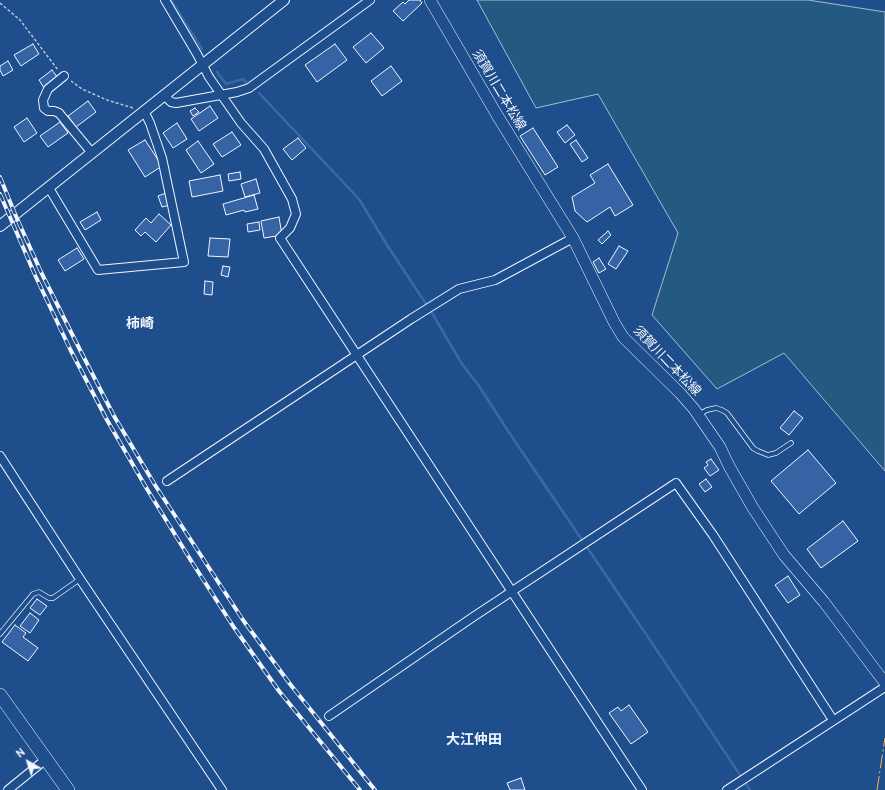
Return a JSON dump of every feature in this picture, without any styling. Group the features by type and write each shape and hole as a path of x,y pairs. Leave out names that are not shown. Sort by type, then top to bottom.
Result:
{"highway":[{"path":"0,695 68,790"},
{"path":"0,708 58,790"}],"main road":[{"name":"須賀川二本松線","path":"430,0 497,115 573,238 608,310 623,337 680,393 698,415 720,447 753,508 784,554 824,602 885,683"}],"street":[{"path":"165,0 209,77 241,123 264,149 292,200 296,214 290,228 280,238 642,790"},
{"path":"0,226 284,0"},
{"path":"164,95 171,102 176,104 249,88 370,0"},
{"path":"64,76 48,89 43,100 44,108 48,111 59,113 92,153"},
{"path":"49,188 98,270 184,262 162,158 150,123 142,113"},
{"path":"168,481 459,289 495,280 573,238"},
{"path":"0,456 80,579 222,790"},
{"path":"329,716 676,483 713,535 833,720"},
{"path":"727,790 885,687"},
{"path":"8,790 40,764"}],"lane":[{"path":"698,415 707,410 716,408 722,410 754,448 768,455 776,453 791,442"},
{"path":"0,634 33,594 39,592 49,598 53,598 80,579"}],"path":[{"path":"0,3 20,20 50,61 64,76 82,88 107,100 134,108 142,113"}],"shaded area":[{"path":"477,0 808,0 885,12 885,471 784,353 717,389 652,315 678,233 598,94 536,108"}],"building":[{"path":"409,0 420,0 422,3 403,21 393,11 403,2 405,4"},
{"path":"371,33 384,48 366,63 353,47"},
{"path":"33,44 39,54 21,66 14,55"},
{"path":"335,44 347,60 317,82 305,65"},
{"path":"8,61 13,70 3,76 0,66"},
{"path":"391,66 402,81 382,96 371,81"},
{"path":"52,70 58,78 44,88 39,80"},
{"path":"88,101 96,112 76,127 68,116"},
{"path":"210,106 218,118 199,131 191,119"},
{"path":"195,108 199,112 193,116 190,111"},
{"path":"27,118 37,133 24,142 14,127"},
{"path":"60,122 68,133 48,147 40,136"},
{"path":"177,123 187,139 173,148 163,133"},
{"path":"567,125 575,135 565,143 557,132"},
{"path":"533,128 558,167 545,175 520,136"},
{"path":"232,132 241,145 222,157 213,144"},
{"path":"298,138 306,148 292,160 283,149"},
{"path":"145,140 162,166 145,177 128,150"},
{"path":"576,140 588,158 582,162 570,144"},
{"path":"198,141 214,164 201,173 186,150"},
{"path":"608,164 633,205 615,216 610,207 587,222 575,211 572,197 595,183 590,175"},
{"path":"240,172 241,179 229,181 228,174"},
{"path":"220,175 223,191 192,197 189,181"},
{"path":"256,179 260,193 245,197 241,184"},
{"path":"166,193 170,205 162,207 158,196"},
{"path":"254,195 258,209 245,212 244,210 226,215 223,204"},
{"path":"97,212 101,220 85,230 80,222"},
{"path":"159,214 171,225 156,242 145,232 141,236 135,230 146,218 151,223"},
{"path":"279,217 282,235 264,238 261,221"},
{"path":"259,222 260,230 248,232 247,224"},
{"path":"608,231 611,235 602,244 598,240"},
{"path":"210,238 230,239 228,257 208,256"},
{"path":"619,246 628,251 616,269 608,264"},
{"path":"77,248 84,259 65,271 58,260"},
{"path":"599,258 606,269 599,273 593,262"},
{"path":"223,266 230,267 228,277 221,275"},
{"path":"205,281 213,282 212,295 204,294"},
{"path":"794,411 803,418 789,435 780,428"},
{"path":"808,450 836,483 799,514 771,481"},
{"path":"711,459 719,470 710,476 704,468 708,465 706,462"},
{"path":"706,479 712,487 705,492 699,484"},
{"path":"843,521 858,541 821,568 807,549"},
{"path":"788,576 800,595 788,603 775,585"},
{"path":"37,599 47,606 40,615 30,608"},
{"path":"30,613 39,620 30,633 20,626"},
{"path":"15,625 26,633 23,637 38,648 28,661 2,642"},
{"path":"629,705 648,732 631,744 609,713 618,707 621,711"},
{"path":"521,778 525,790 510,790 507,783"}],"waterway":[{"path":"171,0 202,49"},
{"path":"217,72 226,84 243,79 246,82"},
{"path":"259,93 359,199 387,245 432,313 462,364 479,386 750,790"}],"railway":[{"path":"0,177 41,272 77,344 114,416 155,485 243,620 290,684 375,790"},
{"path":"0,194 35,275 70,349 107,420 147,489 233,626 279,691 360,790"}],"power":[{"path":"877,790 885,738"}],"district":[{"name":"柿崎","path":"140,324"},
{"name":"大江仲田","path":"474,740"}]}
